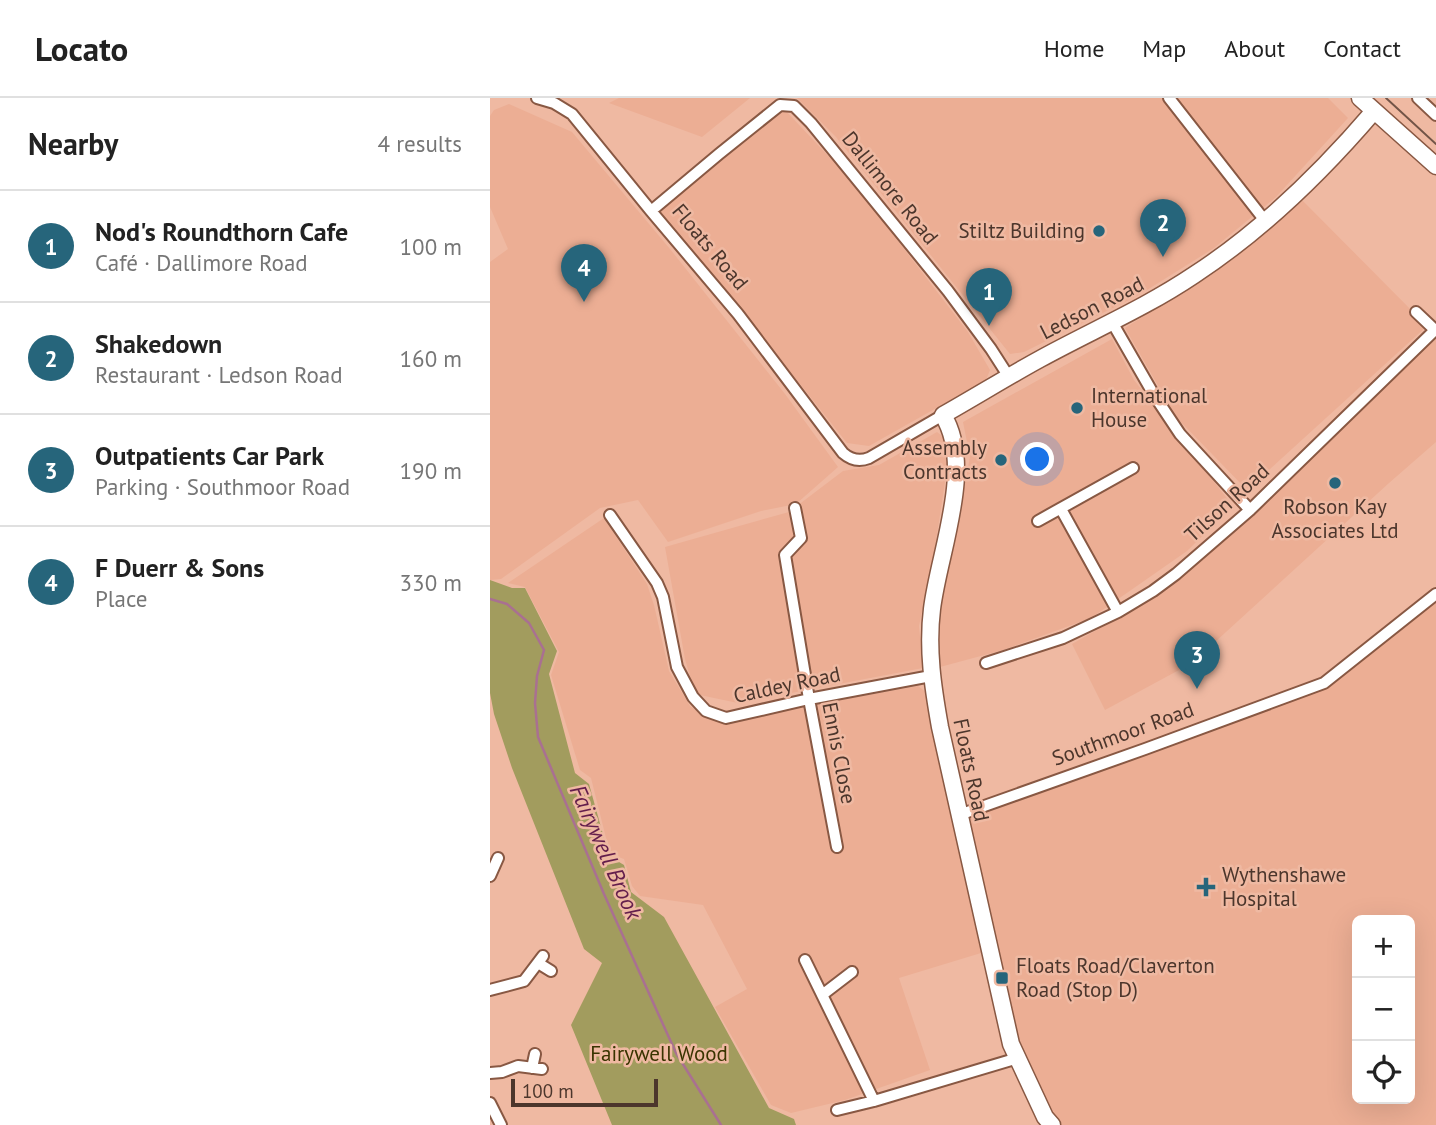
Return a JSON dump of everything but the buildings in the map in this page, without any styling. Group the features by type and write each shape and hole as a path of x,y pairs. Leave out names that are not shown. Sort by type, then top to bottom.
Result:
{"street":[{"name":"Floats Road","path":"537,98 554,103 572,114 738,314 843,453 850,459 869,458"},
{"path":"1169,98 1266,222"},
{"path":"1360,98 1436,166"},
{"path":"1418,98 1436,115"},
{"name":"Dallimore Road","path":"651,211 780,105 794,106 811,123 948,290 1009,377"},
{"name":"Ledson Road","path":"869,458 1040,359 1172,290 1196,274 1266,222 1318,172 1374,110"},
{"name":"Tilson Road","path":"986,663 1063,638 1118,612 1176,574 1250,510 1435,330 1416,312"},
{"path":"1112,322 1180,434 1250,510"},
{"name":"Floats Road","path":"943,415 954,442 957,477 932,609 931,676 959,815 1011,1044 1045,1116 1052,1125"},
{"path":"1038,521 1133,468"},
{"name":"Ennis Close","path":"795,508 801,538 785,555 837,847"},
{"path":"1060,509 1118,612"},
{"name":"Caldey Road","path":"610,515 657,583 663,597 677,667 692,697 706,712 726,718 931,676"},
{"name":"Southmoor Road","path":"959,815 1324,683 1436,594"},
{"path":"494,867 508,873"},
{"path":"490,990 522,982 541,959 551,971"},
{"path":"805,960 874,1101"},
{"path":"822,995 852,972"},
{"path":"490,1073 519,1066 537,1068 535,1054"},
{"path":"837,1111 1018,1058"},
{"path":"490,1103 501,1125"}],"shaded area":[{"path":"619,98 750,98 702,137 609,103"},
{"path":"797,98 1328,98 1348,118 1276,197 1214,248 1139,295 1024,352 1010,354 836,137"},
{"path":"509,104 572,132 670,249 785,394 838,467 796,504 761,511 668,542 638,500 600,508 501,579 490,580 490,262 508,249 490,207 490,116 494,110"},
{"path":"784,109 851,180 968,332 990,370 986,380 869,446 847,443 658,209"},
{"path":"1301,199 1427,326 1247,490 1176,417 1125,328 1232,260"},
{"path":"1436,336 1436,442 1192,663 1105,710 1072,644 1148,601 1254,513"},
{"path":"1112,339 1134,380 1233,506 1187,551 1091,618 1003,650 940,667 939,615 970,457 963,422"},
{"path":"937,432 951,443 934,554 919,626 923,668 738,703 695,694 685,659 665,547 789,512 843,471 879,465"},
{"path":"604,518 647,584 669,671 690,706 700,713 716,720 918,686 927,693 981,953 899,978 930,1070 845,1100 791,1113 771,1105 715,1007 747,989 703,905 640,896 632,886 624,859 610,854 591,778 580,770 551,675 559,652 525,587 508,583"},
{"name":"Wythenshawe Hospital","path":"1436,594 1436,1125 1052,1125 1011,1044 959,815 1324,683"}],"green space":[{"name":"Fairywell Wood","path":"490,580 512,588 525,588 557,651 549,674 575,773 589,784 609,856 624,865 631,892 664,917 769,1108 794,1119 796,1125 612,1125 571,1025 602,963 584,949 512,768 494,714 490,693"}],"waterway":[{"name":"Fairywell Brook","path":"490,599 507,604 529,623 544,650 537,676 535,703 538,737 604,894 676,1053 721,1125"}],"tram line":[{"path":"1386,98 1436,144"}],"place":[{"name":"Stiltz Building","path":"1099,231"},
{"name":"Shakedown","path":"1163,257"},
{"name":"F Duerr & Sons","path":"584,302"},
{"name":"Nod's Roundthorn Cafe","path":"989,326"},
{"name":"International House","path":"1077,408"},
{"name":"Assembly Contracts","path":"1001,460"},
{"name":"Robson Kay Associates Ltd","path":"1335,483"},
{"name":"Outpatients Car Park","path":"1197,689"},
{"name":"Wythenshawe Hospital","path":"1206,887"},
{"name":"Floats Road/Claverton Road (Stop D)","path":"1002,978"}]}
